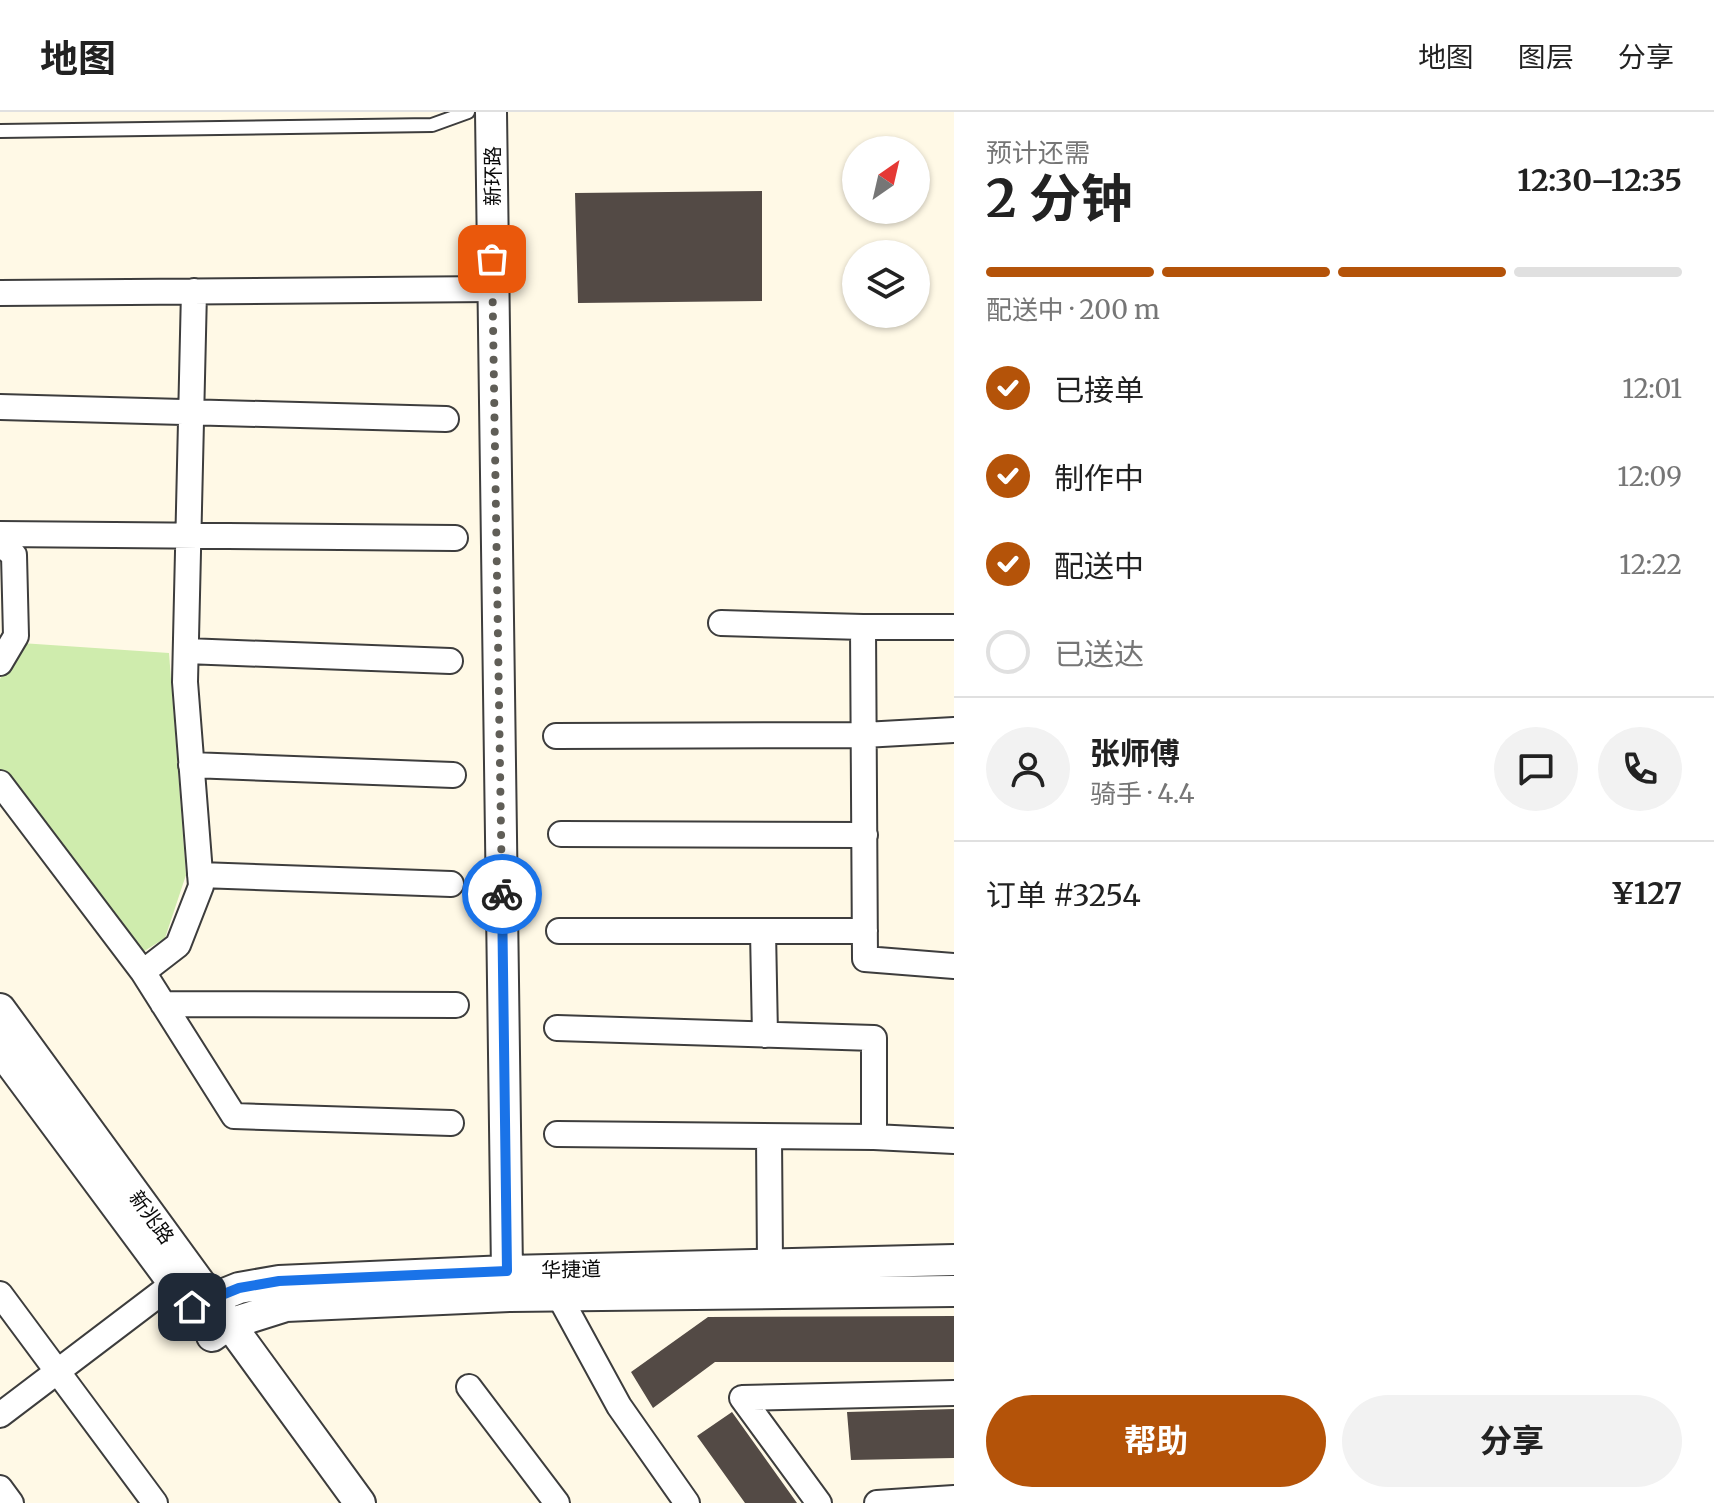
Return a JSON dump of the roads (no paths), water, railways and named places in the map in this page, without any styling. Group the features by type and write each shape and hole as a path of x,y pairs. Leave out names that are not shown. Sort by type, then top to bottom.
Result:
{"street":[{"name":"新环路","path":"491,112 509,1284"},
{"path":"0,293 492,289"},
{"path":"143,972 178,945 201,886 185,682 194,291"},
{"path":"0,407 446,419"},
{"path":"0,534 455,538"},
{"path":"0,544 14,555 16,636 0,663"},
{"path":"721,623 954,627"},
{"path":"863,627 865,959 954,966"},
{"path":"186,651 450,661"},
{"path":"556,736 864,735 954,730"},
{"path":"191,765 453,775"},
{"path":"0,783 143,972 234,1116 451,1123"},
{"path":"561,834 865,835"},
{"path":"200,875 451,884"},
{"path":"559,931 865,931"},
{"path":"763,931 765,1035"},
{"path":"163,1004 456,1005"},
{"name":"新兆路","path":"0,1009 221,1330 334,1503"},
{"path":"557,1028 874,1038 874,1137"},
{"name":"新兆路","path":"0,1049 174,1283 202,1303"},
{"path":"557,1134 874,1137 954,1141"},
{"path":"769,1137 770,1264"},
{"name":"华捷道","path":"221,1330 286,1306 509,1284 770,1264 954,1260"},
{"name":"华捷道","path":"202,1303 239,1288 279,1281 509,1284 559,1296 954,1291"},
{"path":"0,1415 174,1283"},
{"path":"0,1294 155,1503"},
{"path":"559,1296 619,1406 687,1503"},
{"name":"新兆路","path":"221,1330 360,1503"},
{"path":"469,1387 557,1503"},
{"path":"819,1503 742,1398 954,1393"},
{"path":"0,1488 11,1503"},
{"path":"877,1503 954,1498"}],"lane":[{"path":"0,131 432,125 468,112"}]}
